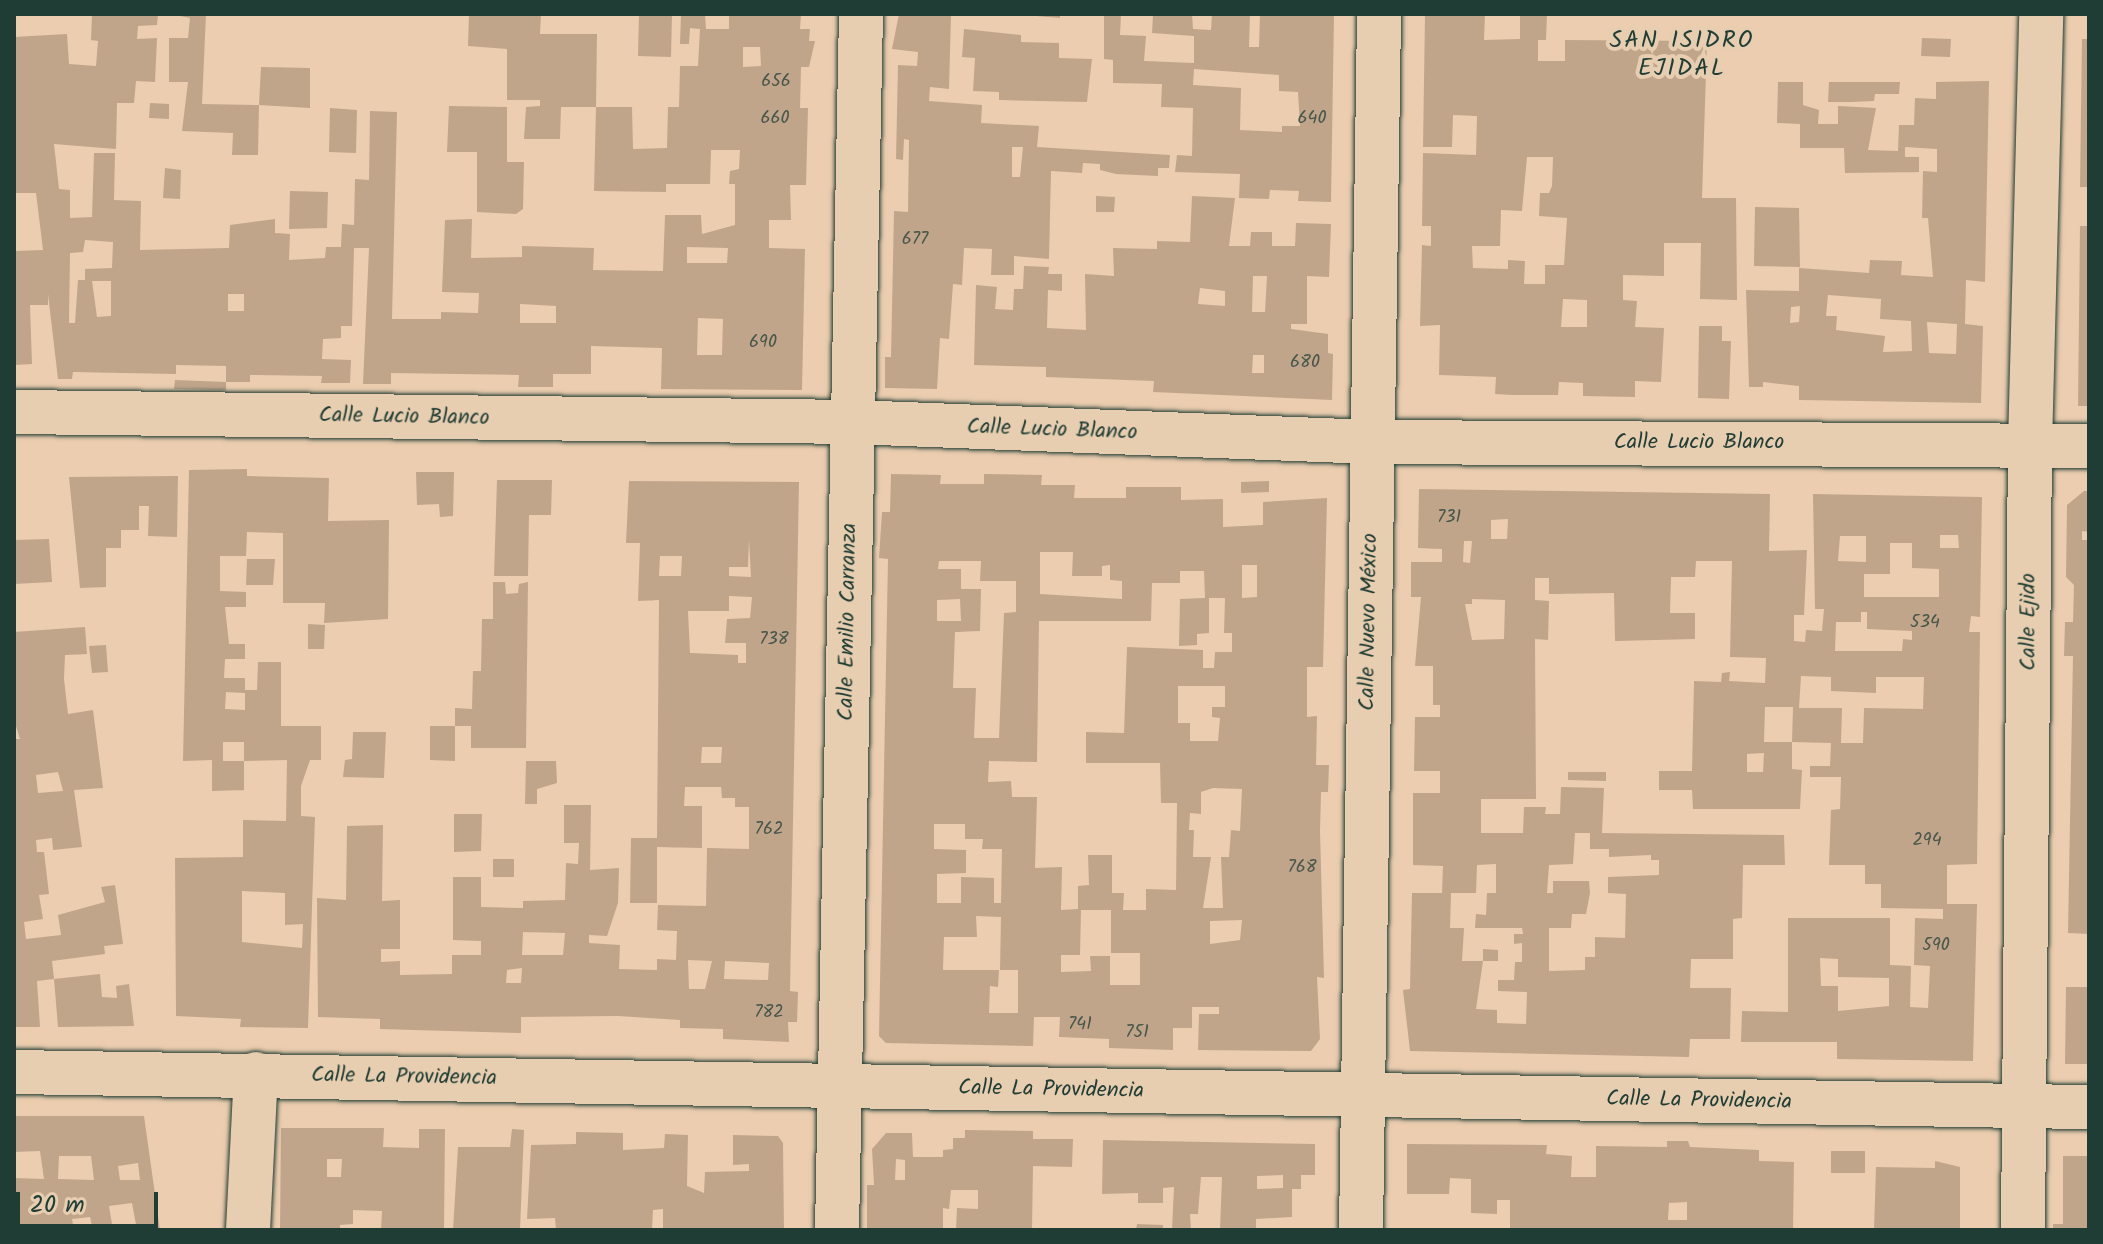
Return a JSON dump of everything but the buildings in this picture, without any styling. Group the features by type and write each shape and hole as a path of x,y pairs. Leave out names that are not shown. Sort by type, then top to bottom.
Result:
{"street":[{"name":"Calle Emilio Carranza","path":"837,1230 861,14"},
{"name":"Calle Nuevo México","path":"1361,1230 1379,14"},
{"name":"Calle Ejido","path":"2023,1230 2030,445 2041,14"},
{"name":"Calle Lucio Blanco","path":"14,412 852,422 1372,442 2089,446"},
{"name":"Calle La Providencia","path":"14,1072 2089,1107"},
{"path":"248,1230 256,1074"}],"district":[{"name":"SAN ISIDRO EJIDAL","path":"1682,55"}]}
